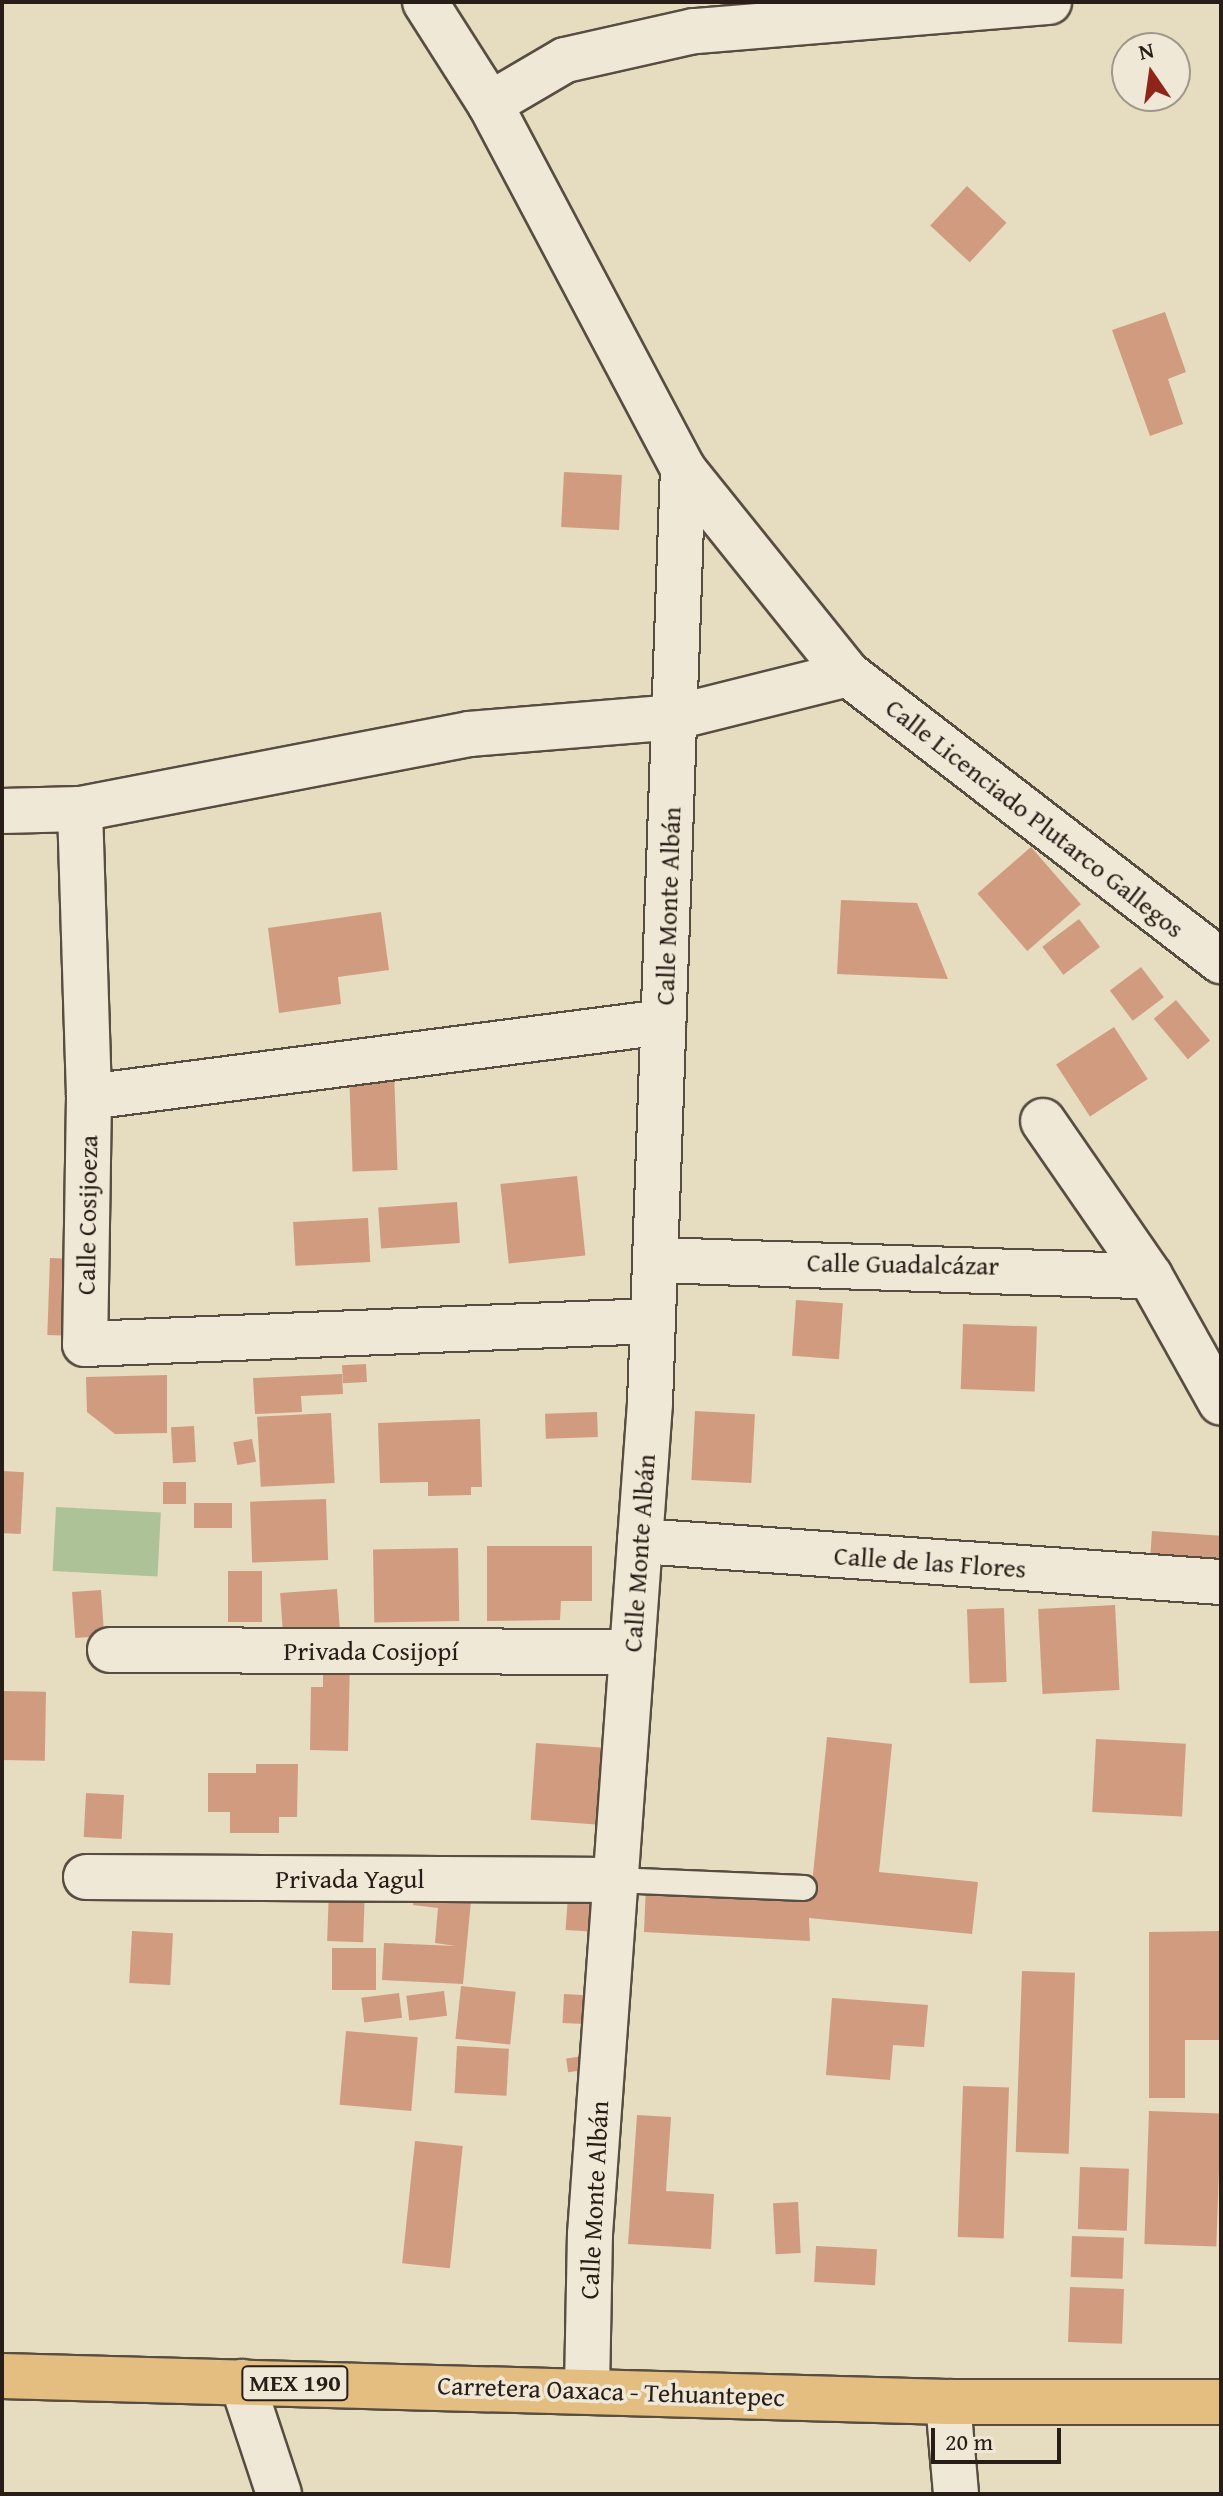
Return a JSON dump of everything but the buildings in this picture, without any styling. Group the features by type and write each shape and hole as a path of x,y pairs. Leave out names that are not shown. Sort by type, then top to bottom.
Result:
{"main road":[{"name":"Carretera Oaxaca - Tehuantepec","path":"2,2376 587,2389 948,2402 1221,2402"}],"street":[{"name":"Calle Licenciado Plutarco Gallegos","path":"425,2 490,104 683,469 848,674 1221,961"},
{"path":"490,104 565,60 694,31 1049,2"},
{"name":"Calle Monte Albán","path":"587,2389 614,1880 653,1321 683,469"},
{"path":"2,811 80,809 469,734 676,717 848,674"},
{"path":"80,809 89,1097"},
{"name":"Calle Cosijoeza","path":"653,1321 85,1344 89,1097 663,1022"},
{"path":"1043,1121 1150,1276 1221,1403"},
{"name":"Calle Guadalcázar","path":"655,1260 1150,1276"},
{"name":"Calle de las Flores","path":"640,1541 1221,1582"},
{"name":"Privada Cosijopí","path":"110,1650 632,1652"},
{"name":"Privada Yagul","path":"86,1877 614,1880"},
{"path":"242,2382 279,2494"},
{"path":"948,2402 956,2494"}],"lane":[{"path":"614,1880 804,1888"}],"green space":[{"path":"56,1507 161,1512 158,1576 53,1571"}]}
